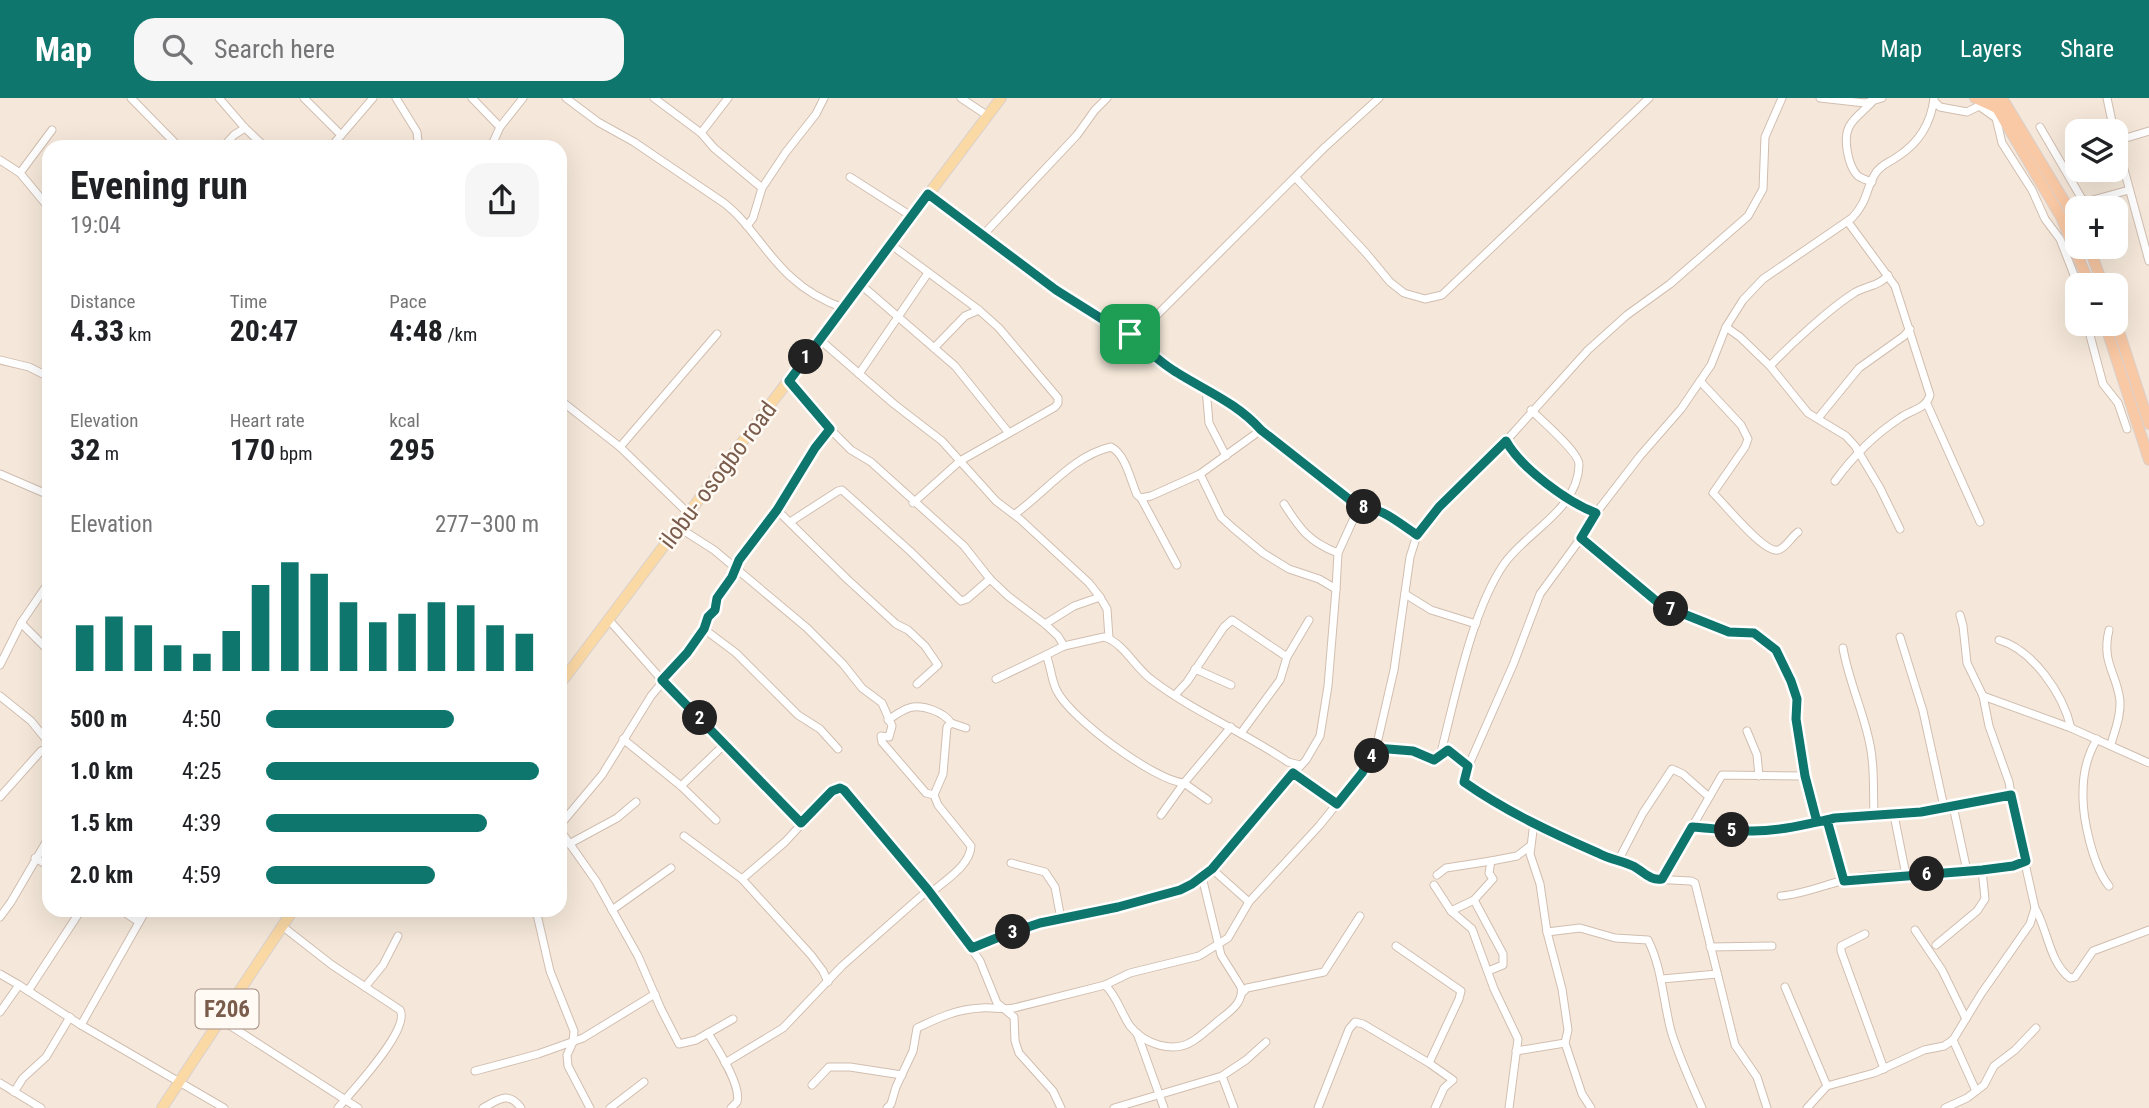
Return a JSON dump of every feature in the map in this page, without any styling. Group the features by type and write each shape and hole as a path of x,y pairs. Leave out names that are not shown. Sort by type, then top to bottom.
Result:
{"highway":[{"path":"1975,98 2002,100"},
{"path":"2002,100 2065,202"},
{"path":"2002,100 2061,217 2085,273"},
{"path":"2109,336 2149,460"},
{"path":"2121,336 2149,424"}],"main road":[{"name":"ilobu- osogbo road","path":"567,666 609,620 1001,98"},
{"name":"F206","path":"162,1108 288,917"}],"street":[{"path":"131,98 172,140"},
{"path":"219,98 258,140"},
{"path":"303,98 341,135"},
{"path":"337,140 373,98"},
{"path":"396,98 417,132 417,140"},
{"path":"472,98 500,127"},
{"path":"494,140 500,127 523,98"},
{"path":"566,98 598,122 634,142 724,202 791,277 824,301 843,308"},
{"path":"654,98 701,133 714,148 762,188"},
{"path":"701,133 728,98"},
{"path":"747,226 753,218 762,188 816,114 824,98"},
{"path":"961,98 988,116"},
{"path":"984,234 1077,135 1107,98"},
{"path":"1130,334 1149,323 1378,98"},
{"path":"1296,178 1390,282 1404,293 1425,299 1442,295 1649,98"},
{"path":"887,1108 913,1051 917,1028 958,1010 984,1007 1004,1010 1105,985 1130,973 1199,956 1228,938 1249,902 1337,804 1362,773 1376,748 1394,670 1410,557 1417,535 1439,507 1506,441 1531,410 1601,337 1670,284 1748,216 1763,189 1765,137 1782,98"},
{"path":"1820,98 1872,103"},
{"path":"1872,182 1859,177 1855,172 1846,138 1850,124 1872,103 1882,98"},
{"path":"2107,98 2111,119"},
{"path":"1768,1108 1757,1077 1735,1045 1696,885 1691,881 1652,879 1634,867 1534,823 1464,782 1468,766 1541,594 1607,496 1681,409 1714,359 1726,327 1743,300 1763,279 1848,222 1863,206 1872,182 1883,164 1918,142 1934,100"},
{"path":"1934,100 1940,107 1967,112 1979,106 1996,118 2002,143 2032,190 2045,219 2060,239 2073,273"},
{"path":"2040,127 2082,199 2089,201 2130,190"},
{"path":"229,140 245,128"},
{"path":"45,140 52,130"},
{"path":"2128,137 2149,131"},
{"path":"20,173 42,143"},
{"path":"0,160 20,173 42,200"},
{"path":"850,177 911,216"},
{"path":"2128,182 2149,261"},
{"path":"928,194 1056,290 1130,334 1175,371 1250,418 1261,430 1359,507 1368,506 1378,510 1417,535"},
{"path":"1835,481 1867,442 1930,400 1930,390 1895,286 1848,222"},
{"path":"890,244 999,328 1058,398 1055,407 960,461 913,503"},
{"path":"859,374 928,273"},
{"path":"1770,366 1785,350 1856,292 1885,279 1888,275"},
{"path":"860,284 955,366 1009,433"},
{"path":"934,348 965,316 979,310"},
{"path":"1726,327 1770,366 1808,413 1819,417 1846,436 1880,488 1900,529"},
{"path":"1819,417 1859,369 1910,329"},
{"path":"620,447 716,334"},
{"path":"2090,336 2103,384 2118,403 2127,429"},
{"path":"819,339 904,412 927,428 996,501 1015,514 1089,583 1107,609 1109,638"},
{"path":"0,361 29,367 42,374"},
{"path":"789,381 851,450 870,462 964,546 990,579 1007,596 1045,624 1064,646"},
{"path":"1700,381 1741,425 1748,439 1713,493 1759,542 1773,551 1779,550 1798,532"},
{"path":"1206,388 1209,422 1226,456"},
{"path":"1927,404 1980,522"},
{"path":"567,406 620,447 688,513"},
{"path":"1439,756 1476,624 1493,583 1505,562 1570,499 1580,467 1579,461 1531,410"},
{"path":"567,816 602,775 622,739 662,680 687,653 704,629 708,617 715,610 717,598 732,577 739,560 777,510 815,448 830,429"},
{"path":"1141,498 1200,474 1261,430"},
{"path":"1506,441 1516,455 1551,486 1596,513"},
{"path":"1015,514 1081,460 1111,447 1123,459 1136,495 1141,498 1177,565"},
{"path":"0,474 42,492"},
{"path":"1200,474 1221,517 1233,528 1289,569 1319,579 1336,589"},
{"path":"789,522 842,490 961,601 990,579"},
{"path":"1284,504 1303,532 1320,546 1338,553"},
{"path":"972,948 1004,935 1061,919 1180,890 1212,869 1310,754 1320,736 1328,686 1338,553 1359,507"},
{"path":"777,510 896,624 908,630 925,646 938,665 916,684"},
{"path":"678,527 713,550 807,628 843,664 862,688 882,703 892,726 889,737 881,736 882,742 926,793 934,795"},
{"path":"1581,538 1661,605 1729,632 1754,633 1776,650 1797,699 1796,719 1805,776 1817,822"},
{"path":"0,665 21,623 42,592"},
{"path":"1405,594 1431,610 1476,624"},
{"path":"1045,624 1074,606 1100,597"},
{"path":"1959,615 1963,626 1967,663 1983,696 1989,726 2010,782 2035,908 2058,965 2070,978 2078,974 2093,951 2149,930"},
{"path":"609,620 662,680 801,823"},
{"path":"1174,695 1232,620 1287,657"},
{"path":"1241,733 1280,680 1287,657 1309,620"},
{"path":"21,623 42,644"},
{"path":"704,629 736,653 798,715 820,729 838,749"},
{"path":"2109,630 2106,650 2120,703 2120,714 2110,744"},
{"path":"1900,637 1923,711 1944,807"},
{"path":"996,679 1064,646 1109,638 1121,647 1141,672 1174,695 1288,762 1300,765"},
{"path":"1998,640 2018,647 2047,677 2062,702 2071,728"},
{"path":"1843,648 1847,671 1868,736 1872,758 1874,817"},
{"path":"1045,655 1057,692 1074,713 1121,752 1173,780 1184,783 1208,800"},
{"path":"1195,669 1231,685"},
{"path":"0,696 31,721 42,734"},
{"path":"1983,696 2071,728 2149,763"},
{"path":"888,720 908,708 924,707 948,718 951,723 966,728"},
{"path":"725,1063 783,1028 786,1019 842,966 970,856 971,846 938,805 934,795 943,774 947,727 951,723"},
{"path":"1161,815 1231,727"},
{"path":"1747,731 1757,755 1759,776"},
{"path":"622,739 681,786 716,820"},
{"path":"2097,739 2091,749 2082,792 2098,866 2109,886"},
{"path":"681,786 726,743"},
{"path":"1376,748 1413,751 1434,760 1448,750 1468,766"},
{"path":"0,797 42,751"},
{"path":"1618,861 1643,813 1672,769 1683,774 1709,796"},
{"path":"1293,773 1337,804"},
{"path":"1662,879 1723,775 1805,776"},
{"path":"741,879 785,842 832,791 840,788 851,797 930,891 972,948 988,977 997,1003 1014,1017 1014,1041 1019,1053 1053,1091 1061,1108"},
{"path":"1692,827 1750,832 1827,820 1921,812 2011,795"},
{"path":"569,844 617,818 636,803"},
{"path":"1953,806 1967,871"},
{"path":"1894,815 1906,875"},
{"path":"1827,820 1844,881"},
{"path":"1534,823 1530,854 1543,899 1547,932 1562,989 1568,1030 1565,1043 1582,1094 1591,1108"},
{"path":"684,836 741,879 811,955 828,982"},
{"path":"567,841 596,881 638,956 679,1044 696,1040 733,1019"},
{"path":"1437,875 1446,868 1517,856 1530,846"},
{"path":"0,917 42,848"},
{"path":"35,858 42,862"},
{"path":"1451,911 1474,900 1493,879 1489,873 1491,861"},
{"path":"1782,896 1844,881 1982,870 2013,866 2026,861"},
{"path":"1011,863 1045,872 1055,887 1061,919"},
{"path":"612,910 671,869"},
{"path":"1212,869 1249,902"},
{"path":"1936,945 1977,911 1985,899 1982,870"},
{"path":"1202,877 1218,945 1242,993"},
{"path":"1434,885 1451,911 1472,929 1518,1039 1509,1108"},
{"path":"1474,900 1503,954 1503,965 1488,971"},
{"path":"1807,1108 1827,1086 1884,1069 1953,1040 1981,994 2030,924 2035,908"},
{"path":"1105,985 1130,1026 1153,1044 1167,1047 1192,1042 1236,1005 1247,988 1324,972 1360,916"},
{"path":"28,991 76,917"},
{"path":"132,917 139,922"},
{"path":"81,1024 142,917"},
{"path":"538,917 550,971 574,1031 573,1042 567,1055 568,1066 590,1108"},
{"path":"282,926 302,944 400,1010 402,1022 372,1069 338,1108"},
{"path":"1547,932 1580,928 1615,938 1648,940 1662,979 1677,1051 1702,1108"},
{"path":"1916,930 1942,970 1966,1019"},
{"path":"1865,934 1841,946 1841,951 1884,1069"},
{"path":"365,987 383,965 398,936"},
{"path":"1396,946 1461,991 1429,1063"},
{"path":"1710,947 1772,946"},
{"path":"0,974 224,1108"},
{"path":"1662,979 1717,974"},
{"path":"0,1012 19,985"},
{"path":"1785,987 1827,1086"},
{"path":"475,1071 573,1042 655,994"},
{"path":"14,1092 23,1078 46,1057 70,1017"},
{"path":"220,1019 358,1108"},
{"path":"1318,1108 1354,1022 1363,1024 1453,1080 1444,1088 1435,1108"},
{"path":"1945,1108 1967,1098 1984,1085 1994,1066 2015,1050 2036,1028"},
{"path":"708,1033 739,1096 732,1108"},
{"path":"1137,1033 1164,1108"},
{"path":"1953,1040 1976,1091"},
{"path":"1114,1108 1222,1076 1266,1042"},
{"path":"1516,1051 1565,1043"},
{"path":"812,1085 829,1067 902,1074"},
{"path":"1222,1076 1234,1108"},
{"path":"610,1108 644,1082"},
{"path":"0,1084 41,1108"},
{"path":"483,1108 511,1097 521,1108"}],"shaded area":[{"path":"0,98 2149,98 2149,1108 0,1108"}],"route":[{"path":"1130,334 1076,304 928,194 789,381 811,410 830,429 815,448 777,510 739,560 732,577 717,598 715,610 708,617 704,629 687,653 662,680 801,823 832,791 840,788 844,790 928,890 972,948 1040,923 1118,907 1180,890 1212,869 1293,773 1337,804 1362,773 1376,748 1388,747 1413,751 1434,760 1448,750 1468,766 1464,782 1485,796 1534,823 1601,855 1634,867 1656,880 1662,879 1692,827 1750,832 1790,827 1817,822 1835,818 1921,812 2011,795 2026,861 2013,866 1982,870 1844,881 1827,820 1817,822 1805,776 1796,719 1797,699 1776,650 1754,633 1729,632 1661,605 1581,538 1596,513 1551,486 1516,455 1506,441 1439,507 1417,535 1378,510 1368,506 1359,507 1261,430 1250,418 1175,371 1130,334"}]}
